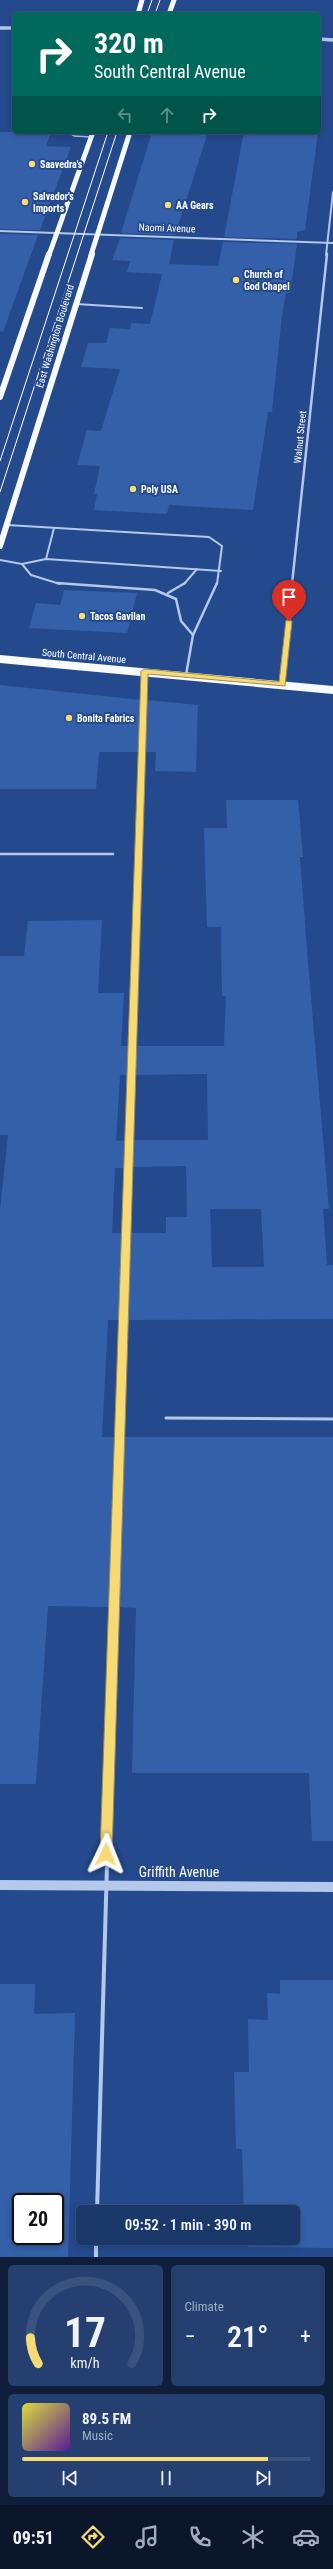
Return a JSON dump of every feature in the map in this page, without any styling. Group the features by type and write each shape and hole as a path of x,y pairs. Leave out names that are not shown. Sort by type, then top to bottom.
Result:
{"main road":[{"path":"139,12 142,0"},
{"path":"170,12 174,0"},
{"path":"0,398 58,232 72,187 92,134"},
{"name":"East Washington Boulevard","path":"0,546 129,134"},
{"name":"South Central Avenue","path":"0,659 145,671 333,690"}],"street":[{"path":"0,28 12,28"},
{"path":"321,39 333,40"},
{"name":"Walnut Street","path":"282,685 333,192"},
{"name":"Naomi Avenue","path":"0,231 333,243"},
{"name":"Griffith Avenue","path":"0,1885 333,1887"}],"lane":[{"path":"71,134 74,136 92,134"},
{"path":"75,304 142,308"},
{"path":"7,525 209,537 222,546 221,571 219,579 193,635 186,675"},
{"path":"46,559 54,528"},
{"path":"0,560 22,564 46,559 221,571"},
{"path":"22,564 31,575 63,585 155,590 168,593 176,599 181,621 193,635"},
{"path":"168,593 183,585 197,569"},
{"path":"97,2205 105,1885 145,671"},
{"path":"0,854 113,854"},
{"path":"166,1418 333,1420"},
{"path":"96,2245 96,2257"}],"building":[{"path":"0,132 12,132 12,134 50,134 46,146 71,147 40,230 0,229"},
{"path":"151,134 207,134 175,235 121,233"},
{"path":"244,134 318,134 305,230 297,232 297,239 224,237"},
{"path":"0,234 38,235 3,332 0,331"},
{"path":"120,238 174,240 169,264 218,266 223,242 297,244 290,293 286,293 282,315 272,412 268,412 253,510 169,505 167,514 94,510 97,494 94,494 100,466 77,465 87,430 101,431 120,369 81,367 88,343 106,343 110,328 130,329 131,323 150,324 162,274 127,272 130,261 112,260"},
{"name":"Tacos Gavilan","path":"64,590 137,593 127,633 29,628 36,603 60,605"},
{"name":"Bonita Fabrics","path":"0,685 141,700 140,752 99,752 96,789 0,789"},
{"path":"147,700 198,705 196,772 155,771 156,752 145,752"},
{"path":"226,800 298,800 303,857 300,857 307,950 329,1209 323,1209 327,1265 333,1265 333,1319 127,1320 130,1233 166,1233 166,1217 187,1217 186,1166 132,1167 133,1140 208,1140 207,1074 135,1075 136,1046 224,1046 226,996 222,996 221,927 207,927 204,828 227,828","holes":["210,1209 261,1209 264,1267 212,1267"]},
{"path":"102,920 98,993 124,993 121,1046 130,1046 129,1075 120,1075 116,1141 127,1140 126,1168 115,1168 112,1233 124,1233 121,1320 108,1320 102,1437 117,1437 111,1607 48,1606 36,1784 0,1784 0,1211 8,1135 0,1135 0,956 24,956 28,921"},
{"path":"123,1437 333,1437 333,1841 312,1841 309,1773 132,1773 136,1608 118,1607"},
{"path":"280,1980 333,1980 333,2248 248,2247 248,2245 300,2245 300,2205 244,2205 242,2149 236,2149 234,2072 249,2072 248,2019 268,2020 267,1993 280,1994"},
{"path":"0,1984 35,1984 34,2014 75,2013 68,2257 0,2257"}],"tram line":[{"path":"148,12 152,0"},
{"path":"156,12 160,0"},
{"path":"0,461 107,134"},
{"path":"0,492 116,134"}],"place":[{"name":"Saavedra's","path":"32,164"},
{"name":"Salvador's Imports","path":"25,202"},
{"name":"AA Gears","path":"168,205"},
{"name":"Church of God Chapel","path":"236,280"},
{"name":"Poly USA","path":"133,489"},
{"name":"Tacos Gavilan","path":"82,616"},
{"name":"Bonita Fabrics","path":"69,718"}],"route":[{"path":"106,1854 145,671 282,685 289,621"}]}
